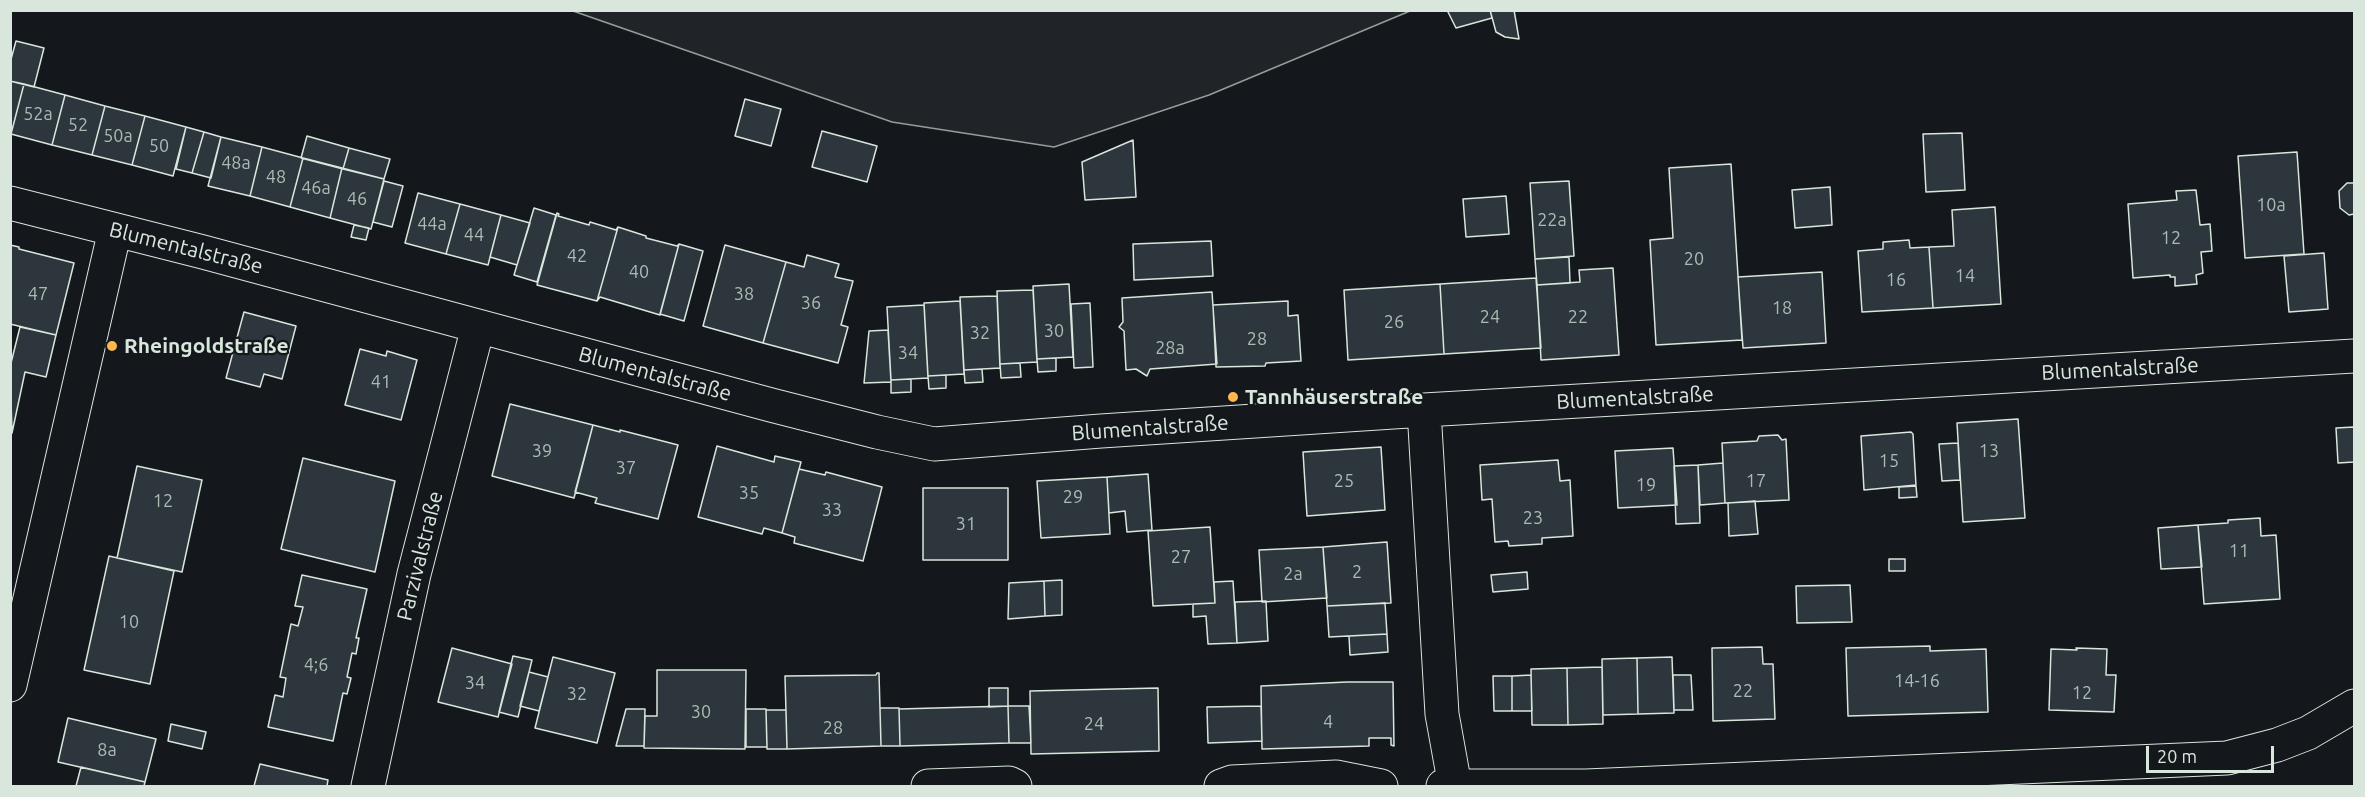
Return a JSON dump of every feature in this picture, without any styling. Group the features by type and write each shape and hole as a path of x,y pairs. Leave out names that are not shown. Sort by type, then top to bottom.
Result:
{"street":[{"name":"Blumentalstraße","path":"10,203 203,252 877,432 934,444 1101,430 2355,356"},
{"path":"10,685 115,230"},
{"name":"Parzivalstraße","path":"368,786 414,574 478,327"},
{"path":"1424,410 1442,714 1451,786 1586,786 2227,758 2277,745 2308,733 2355,706"},
{"path":"1221,786 1232,782 1336,777 1381,786"},
{"path":"928,786 1008,783 1014,786"}],"shaded area":[{"path":"573,11 1410,11 1209,95 1054,147 892,122"}],"building":[{"path":"1447,10 1490,10 1492,18 1456,28"},
{"path":"1490,10 1514,10 1519,39 1505,37 1496,32"},
{"path":"16,41 44,48 34,87 10,81 10,63"},
{"path":"10,81 24,84 11,134 10,134"},
{"path":"24,84 65,95 52,145 11,134"},
{"path":"65,95 105,106 92,155 52,145"},
{"path":"745,99 781,109 771,146 735,136"},
{"path":"105,106 145,116 132,165 92,155"},
{"path":"145,116 186,127 173,176 132,165"},
{"path":"186,127 204,132 192,173 176,169"},
{"path":"822,131 877,146 867,182 812,167"},
{"path":"204,132 221,137 211,178 192,173"},
{"path":"1962,133 1965,190 1926,192 1923,134"},
{"path":"307,136 349,148 343,169 301,158"},
{"path":"221,137 262,147 250,196 208,186"},
{"path":"1133,140 1136,197 1085,200 1082,162"},
{"path":"262,147 303,158 290,207 250,196"},
{"path":"349,148 390,159 384,179 343,169"},
{"path":"2297,152 2304,254 2245,258 2238,156"},
{"path":"303,158 342,168 330,218 290,207"},
{"path":"1731,164 1742,340 1656,345 1650,240 1673,238 1669,168"},
{"path":"342,168 384,179 371,229 330,218"},
{"path":"384,181 403,186 392,227 373,222"},
{"path":"1569,181 1574,256 1535,259 1530,183"},
{"path":"2347,183 2354,183 2354,214 2349,215 2340,208 2339,191"},
{"path":"1830,187 1832,225 1795,228 1792,190"},
{"path":"2196,190 2200,225 2210,224 2212,251 2201,252 2203,273 2196,275 2197,284 2175,286 2175,277 2170,277 2170,275 2133,278 2128,204 2177,200 2176,191"},
{"path":"418,193 460,204 446,254 405,243"},
{"path":"1506,196 1509,234 1466,237 1463,199"},
{"path":"460,204 501,215 488,265 446,254"},
{"path":"1995,207 2001,304 1933,308 1929,247 1954,246 1952,210"},
{"path":"534,208 556,215 537,282 514,275"},
{"path":"557,213 558,216 589,225 590,222 616,230 618,227 597,301 537,285"},
{"path":"501,215 530,223 517,265 490,257"},
{"path":"354,225 369,228 366,240 351,237"},
{"path":"618,227 646,236 646,238 677,246 679,244 660,315 600,297 597,301"},
{"path":"1909,240 1910,248 1929,247 1933,308 1862,312 1858,251 1883,249 1883,242"},
{"path":"1211,241 1213,276 1134,280 1133,244"},
{"path":"679,244 703,251 684,321 660,314"},
{"path":"10,245 74,263 56,335 10,324"},
{"path":"725,245 786,262 763,343 703,326"},
{"path":"2324,253 2328,309 2289,312 2284,256"},
{"path":"807,255 839,264 835,277 853,281 841,325 848,327 838,363 763,343 786,262 804,267"},
{"path":"1569,257 1570,283 1537,285 1535,259"},
{"path":"1613,268 1619,355 1541,360 1537,285 1580,282 1579,270"},
{"path":"1822,272 1826,343 1743,348 1738,277"},
{"path":"1536,278 1541,348 1444,354 1440,284"},
{"path":"1069,284 1073,357 1037,359 1033,286"},
{"path":"1440,284 1444,354 1348,360 1344,290"},
{"path":"1033,290 1037,362 1000,364 997,291"},
{"path":"1212,292 1217,364 1150,369 1147,376 1136,369 1126,370 1124,331 1119,327 1123,322 1122,298"},
{"path":"997,296 1000,368 964,370 960,297"},
{"path":"960,301 964,374 928,376 924,303"},
{"path":"1288,301 1288,316 1298,315 1301,361 1266,363 1265,366 1216,367 1213,305"},
{"path":"1090,303 1093,367 1074,368 1071,304"},
{"path":"924,305 928,378 891,380 887,307"},
{"path":"244,312 296,326 282,379 264,374 260,387 226,378"},
{"path":"20,327 56,335 46,377 25,372 12,433 10,367"},
{"path":"888,330 891,382 864,383 869,331"},
{"path":"360,349 386,356 387,351 417,360 401,420 345,405"},
{"path":"1056,358 1056,371 1038,372 1037,359"},
{"path":"1020,363 1021,377 1001,378 1000,364"},
{"path":"982,369 983,382 965,383 964,370"},
{"path":"946,375 946,388 929,389 928,376"},
{"path":"911,379 911,392 891,393 891,380"},
{"path":"510,404 593,425 574,498 492,476"},
{"path":"2018,419 2025,518 1963,522 1957,423"},
{"path":"593,425 678,445 658,519 595,503 597,498 575,492"},
{"path":"2354,427 2354,462 2338,463 2336,428"},
{"path":"1911,432 1913,434 1916,485 1864,490 1861,436"},
{"path":"1778,435 1782,440 1786,439 1789,500 1725,503 1722,443 1757,441 1759,436"},
{"path":"1958,443 1960,480 1942,481 1939,444"},
{"path":"717,446 774,462 775,456 801,462 782,533 764,528 762,534 698,517"},
{"path":"1381,447 1385,510 1307,516 1303,452"},
{"path":"1673,448 1677,505 1618,508 1615,451"},
{"path":"303,458 395,481 375,572 281,549"},
{"path":"1558,460 1560,481 1570,480 1573,536 1542,538 1542,544 1509,546 1508,541 1495,542 1492,499 1482,500 1480,465"},
{"path":"1723,463 1725,503 1700,505 1698,465"},
{"path":"1698,465 1700,523 1676,524 1674,466"},
{"path":"137,466 202,480 182,572 117,558"},
{"path":"799,469 825,475 826,472 882,487 863,561 794,543 795,537 782,533"},
{"path":"1148,474 1152,530 1127,532 1125,511 1109,513 1107,477"},
{"path":"1107,477 1110,534 1041,538 1037,481"},
{"path":"1916,486 1917,497 1899,498 1899,487"},
{"path":"923,488 1008,488 1008,560 923,560"},
{"path":"1755,501 1758,534 1729,536 1728,503"},
{"path":"2260,518 2261,536 2276,535 2280,599 2204,604 2198,525"},
{"path":"2198,525 2202,567 2161,569 2158,528"},
{"path":"1210,527 1215,603 1153,606 1148,531"},
{"path":"1387,542 1391,603 1327,606 1323,547"},
{"path":"1323,547 1327,598 1262,602 1259,550"},
{"path":"109,556 174,571 150,684 84,670"},
{"path":"1889,559 1905,559 1905,571 1889,571"},
{"path":"1527,572 1528,589 1493,592 1491,575"},
{"path":"302,575 367,589 356,638 359,638 356,654 352,653 347,677 351,678 347,694 343,693 333,741 268,727 275,695 283,697 286,678 280,677 291,624 298,626 303,607 295,606"},
{"path":"1062,580 1062,615 1045,616 1044,581"},
{"path":"1044,581 1045,616 1008,619 1009,583"},
{"path":"1233,581 1237,643 1208,644 1206,616 1193,617 1193,604 1215,603 1214,582"},
{"path":"1850,585 1852,622 1797,623 1796,586"},
{"path":"1266,601 1268,641 1237,643 1235,602"},
{"path":"1385,603 1387,634 1329,637 1327,606"},
{"path":"1387,634 1388,652 1350,655 1349,636"},
{"path":"1930,646 1930,651 1986,649 1988,712 1848,716 1846,648"},
{"path":"1762,647 1763,664 1773,664 1775,719 1713,721 1712,648"},
{"path":"452,648 512,664 498,717 438,702"},
{"path":"2076,648 2107,649 2106,675 2116,675 2114,712 2049,710 2051,649 2077,650"},
{"path":"513,656 532,660 518,717 499,712"},
{"path":"553,657 615,673 597,743 535,728"},
{"path":"1672,657 1674,713 1638,714 1637,658"},
{"path":"1637,658 1638,714 1603,715 1602,659"},
{"path":"1602,667 1603,724 1568,725 1567,668"},
{"path":"1567,668 1568,725 1532,725 1531,669"},
{"path":"657,670 746,670 745,749 644,748 645,716 657,716"},
{"path":"529,672 548,677 539,711 520,706"},
{"path":"879,673 881,746 787,749 785,676 876,675"},
{"path":"1531,675 1532,711 1512,711 1512,676"},
{"path":"1673,675 1691,675 1693,710 1674,710"},
{"path":"1493,676 1512,676 1512,711 1494,711"},
{"path":"1393,682 1394,746 1391,745 1391,738 1369,738 1369,746 1262,749 1261,686"},
{"path":"989,688 1008,688 1008,706 989,707"},
{"path":"1158,688 1159,751 1031,754 1030,691"},
{"path":"1008,706 1029,706 1031,743 1009,743"},
{"path":"1008,706 1009,743 900,746 899,709"},
{"path":"1261,706 1262,741 1208,743 1207,707"},
{"path":"880,708 899,708 900,746 881,746"},
{"path":"626,709 645,709 644,746 616,746"},
{"path":"746,709 766,709 767,747 746,747"},
{"path":"766,710 786,710 787,749 767,749"},
{"path":"68,718 156,739 145,782 58,762"},
{"path":"171,724 206,732 202,749 168,741"},
{"path":"260,764 328,780 327,786 254,786"},
{"path":"81,767 145,782 144,786 76,786"}],"place":[{"name":"Rheingoldstraße","path":"112,346"},
{"name":"Tannhäuserstraße","path":"1233,397"}]}
